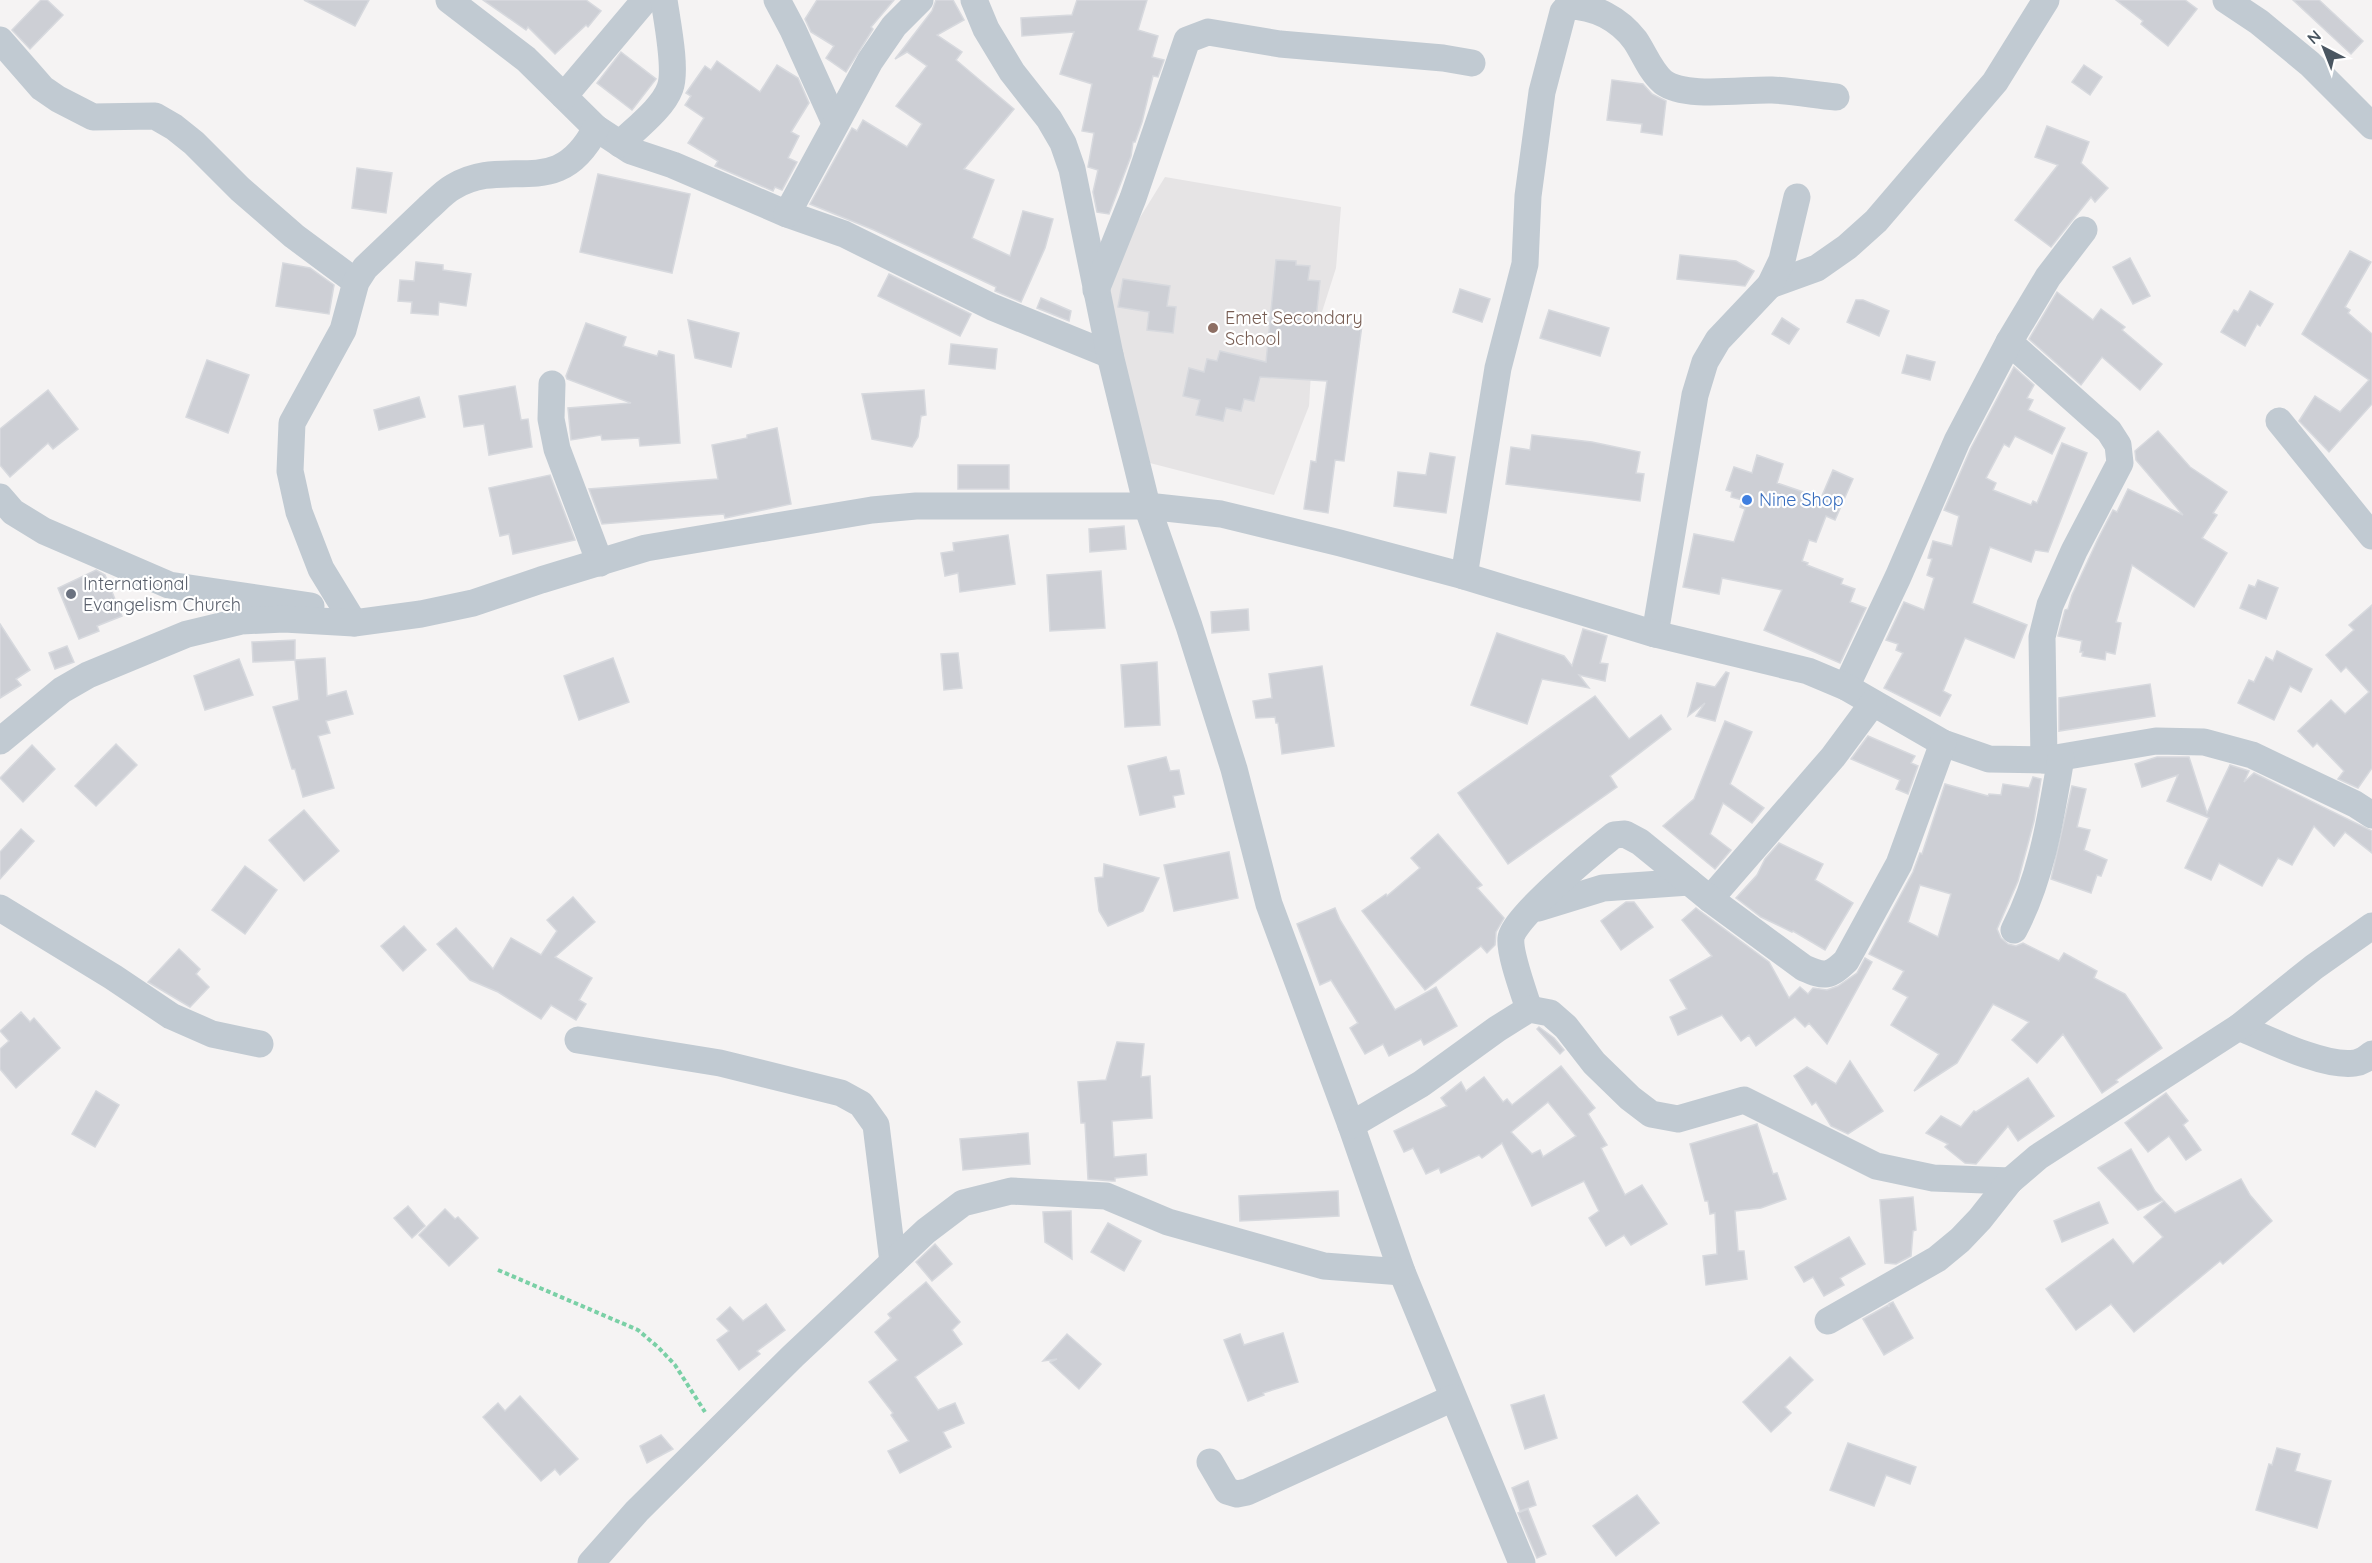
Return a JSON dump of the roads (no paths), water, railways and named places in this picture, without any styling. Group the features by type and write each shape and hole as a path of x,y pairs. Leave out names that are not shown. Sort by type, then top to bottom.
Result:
{"street":[{"path":"564,96 645,0"},
{"path":"620,144 664,100 670,89 673,76 664,0"},
{"path":"777,0 836,123"},
{"path":"787,214 870,61 894,26 920,0"},
{"path":"974,0 986,29 1012,72 1049,119 1063,143 1072,169 1110,355 1147,506 1189,626 1234,769 1269,904 1351,1125 1402,1272 1522,1563"},
{"path":"1770,285 1817,268 1847,247 1876,221 1995,82 2046,0"},
{"path":"2226,0 2259,22 2310,64 2372,126"},
{"path":"463,4 526,59 596,128 631,151 673,165 787,214 844,234 992,307 1110,355"},
{"path":"1464,576 1498,368 1525,264 1528,196 1542,92 1563,12 1568,6 1575,6 1607,15 1618,21 1635,41 1663,82 1672,87 1709,93 1772,90 1836,97"},
{"path":"1096,290 1133,198 1187,40 1208,32 1280,45 1443,58 1472,63"},
{"path":"0,40 42,88 93,117 154,116 174,128 194,143 240,189 294,236 356,282"},
{"path":"349,617 321,569 299,512 290,471 292,423 343,330 356,282 365,268 452,187 478,176 540,174 566,166 586,147 596,128"},
{"path":"1655,634 1695,395 1705,362 1718,340 1770,285 1782,260 1797,197"},
{"path":"1846,687 1957,441 2009,342 2048,277 2084,230"},
{"path":"2009,342 2109,431 2118,445 2120,463 2074,551 2050,605 2042,637 2053,759 2049,831 2028,898 2014,930"},
{"path":"552,384 551,419 557,449 600,563"},
{"path":"2279,421 2372,536"},
{"path":"0,497 13,512 44,531 169,585 349,617"},
{"path":"0,741 62,690 88,675 187,634 241,621 421,614 472,603 646,549 872,510 916,506 1147,506 1221,514 1340,543 1464,576 1655,634 1760,658 1808,672 1846,687 1943,743 1989,759 2053,759 2156,741 2204,742 2252,755 2366,802"},
{"path":"1710,899 1833,757 1873,703"},
{"path":"1529,1009 1510,938 1515,926 1614,835 1625,834 1640,842 1710,899 1804,968 1821,976 1834,973 1846,961 1899,864 1943,743"},
{"path":"1529,911 1603,888 1689,882"},
{"path":"0,908 113,977 171,1016 212,1034 260,1044"},
{"path":"1828,1321 1937,1259 1973,1226 2010,1181 2038,1157 2239,1028 2314,967 2372,926"},
{"path":"1351,1125 1421,1084 1497,1029 1529,1009 1550,1013 1566,1027 1594,1063 1630,1098 1651,1114 1678,1119 1744,1100 1876,1166 1933,1178 2010,1181"},
{"path":"2239,1028 2306,1055 2338,1063 2353,1064 2372,1054"},
{"path":"578,1040 720,1063 841,1093 861,1104 876,1125 893,1262"},
{"path":"591,1563 637,1511 718,1430 926,1231 963,1203 1011,1191 1106,1196 1168,1222 1324,1266 1402,1272"},
{"path":"1210,1462 1227,1491 1237,1494 1247,1492 1453,1398"}],"place":[{"name":"Emet Secondary School","path":"1213,328"},
{"name":"Nine Shop","path":"1747,500"},
{"name":"International Evangelism Church","path":"71,594"}]}
